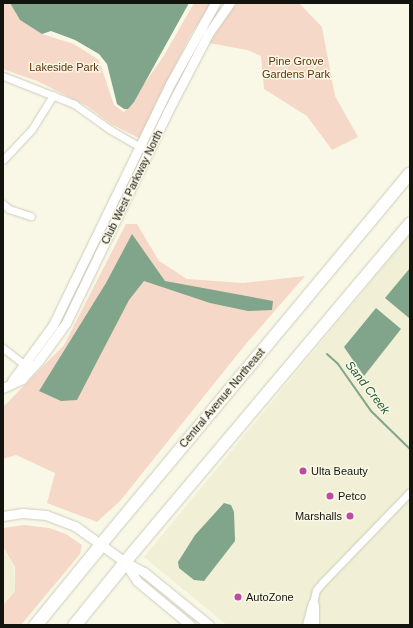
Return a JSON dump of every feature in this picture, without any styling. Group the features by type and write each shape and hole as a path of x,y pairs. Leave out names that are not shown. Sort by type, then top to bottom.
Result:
{"highway":[{"name":"Central Avenue Northeast","path":"35,625 410,173"},
{"path":"74,625 125,562 410,223"}],"street":[{"path":"3,388 27,366 53,325 200,26 215,3"},
{"name":"Club West Parkway North","path":"27,366 66,323 199,51 230,3"},
{"path":"3,76 74,104 149,152"},
{"path":"3,160 32,129 53,95"},
{"path":"3,204 9,209 31,216"},
{"path":"3,348 27,366"},
{"path":"307,625 316,590 410,492"},
{"path":"3,516 29,513 55,517 75,526 102,543 125,562 144,572 209,625"},
{"path":"125,562 137,581 190,625"},
{"path":"313,603 314,625"}],"shaded area":[{"path":"10,3 189,3 134,102 128,109 124,109 117,104 107,64 99,54 75,40 51,31 42,34 20,20"},
{"path":"132,234 165,281 273,301 272,310 248,311 210,303 144,281 129,300 77,400 61,401 39,391 106,283"},
{"path":"410,234 410,625 227,625 144,557"},
{"path":"410,268 410,317 409,318 385,298"},
{"path":"376,308 401,329 364,376 344,347"},
{"path":"224,503 231,505 234,512 235,541 204,581 194,580 179,568 178,562 195,535"},
{"path":"3,548 14,567 15,590 3,605"}],"green space":[{"name":"Lakeside Park","path":"3,3 10,3 20,20 42,34 74,44 99,60 114,105 124,112 163,57 194,3 212,3 190,36 149,119 143,140 111,124 87,106 37,81 3,69"},
{"name":"Pine Grove Gardens Park","path":"237,3 299,3 322,27 335,96 358,137 332,150 307,116 264,89 261,56 247,50 209,43 228,13"},
{"path":"126,224 137,224 159,261 187,279 243,283 305,276 245,345 120,501 97,522 47,503 55,473 16,455 3,459 3,407 64,345"},
{"path":"24,525 49,528 66,534 82,545 80,554 21,625 3,625 3,605 15,591 15,567 3,547 3,528"}],"waterway":[{"name":"Sand Creek","path":"327,354 338,364 371,411 410,449"}],"place":[{"name":"Ulta Beauty","path":"303,471"},
{"name":"Petco","path":"330,496"},
{"name":"Marshalls","path":"350,516"},
{"name":"AutoZone","path":"238,597"}]}
